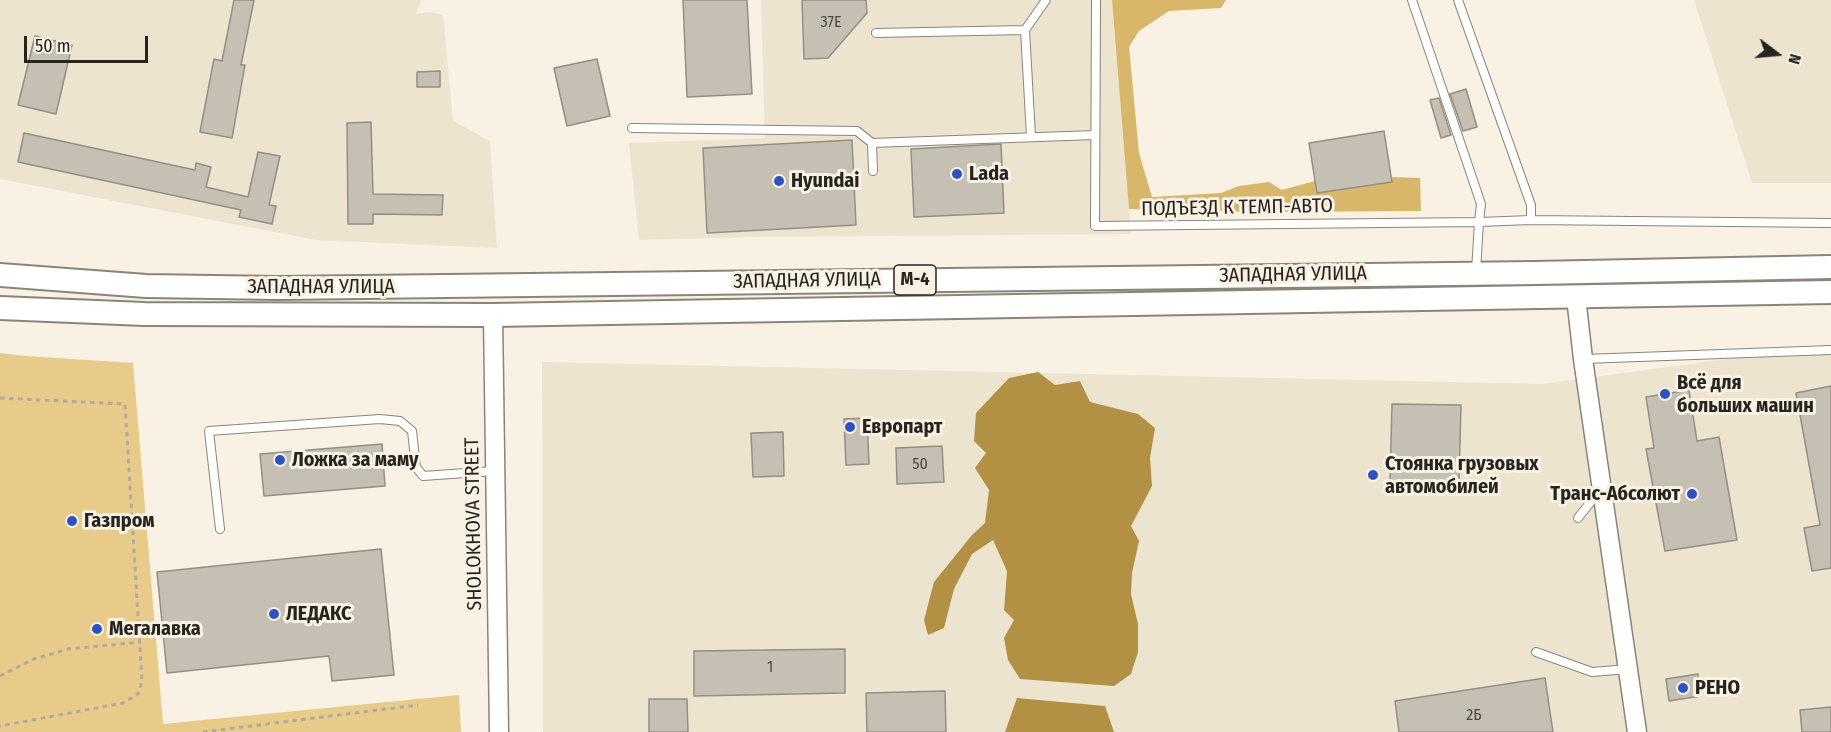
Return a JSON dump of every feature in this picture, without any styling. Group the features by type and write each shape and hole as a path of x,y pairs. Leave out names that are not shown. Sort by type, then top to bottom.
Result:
{"main road":[{"name":"ЗАПАДНАЯ УЛИЦА","path":"0,275 146,286 279,288 1831,267"},
{"name":"ЗАПАДНАЯ УЛИЦА","path":"0,308 144,314 493,315 1831,292"}],"street":[{"path":"1576,297 1582,359 1637,732"},
{"name":"SHOLOKHOVA STREET","path":"493,315 499,732"}],"lane":[{"path":"1031,136 1025,30 1046,0"},
{"name":"ПОДЪЕЗД К ТЕМП-АВТО","path":"1096,0 1095,226 1479,222"},
{"path":"1412,0 1481,204 1476,273"},
{"path":"1458,0 1528,194 1531,220"},
{"path":"876,33 1025,30"},
{"path":"632,128 857,131 872,143 1095,135"},
{"path":"872,143 873,171"},
{"path":"1479,222 1531,220 1831,223"},
{"path":"1582,359 1831,350"},
{"path":"219,529 209,431 380,419 400,422 412,431 416,467 423,476 496,471"},
{"path":"1578,518 1601,489"},
{"path":"1536,652 1592,672 1628,669"}],"path":[{"path":"0,398 125,404 142,681 138,694 123,702 0,726"},
{"path":"0,676 34,659 68,649 141,642"},
{"path":"203,732 418,705"}],"shaded area":[{"path":"0,0 421,0 416,14 429,12 443,15 453,121 490,141 497,248 316,240 0,179"},
{"path":"761,0 1112,0 1131,234 639,240 629,143 765,138"},
{"path":"1112,0 1226,0 1221,8 1169,11 1139,31 1129,47 1139,153 1152,197 1221,193 1239,186 1269,182 1282,190 1315,181 1317,193 1392,182 1391,177 1420,178 1421,211 1258,212 1129,209"},
{"path":"1694,0 1831,0 1831,183 1752,183"},
{"path":"1831,345 1831,732 543,732 542,362 1542,384"},
{"path":"0,353 133,363 163,724 459,695 461,732 0,732"},
{"path":"1038,372 1055,385 1080,381 1090,402 1138,414 1155,428 1150,458 1152,486 1131,526 1139,541 1132,573 1131,594 1138,624 1138,652 1131,674 1114,686 1020,679 1008,660 1004,638 1014,620 1004,610 1007,571 993,540 972,554 954,589 944,628 928,635 924,620 934,582 972,535 985,523 989,490 975,468 986,453 974,441 976,413 1009,378"},
{"path":"1017,698 1105,706 1114,732 1005,732"}],"building":[{"path":"234,0 254,0 241,65 245,65 232,138 200,132 214,59 222,61"},
{"path":"683,0 747,0 752,94 687,97"},
{"path":"802,0 866,0 867,13 828,58 804,59"},
{"path":"35,36 72,45 56,114 18,105"},
{"path":"597,59 610,116 567,126 554,68"},
{"path":"440,71 440,87 417,87 417,72"},
{"path":"1466,89 1477,127 1463,131 1450,94"},
{"path":"1439,98 1451,135 1441,138 1430,100"},
{"path":"371,122 373,194 443,195 442,215 373,214 373,224 348,224 347,123"},
{"path":"1384,131 1392,182 1317,193 1309,143"},
{"path":"24,133 195,170 196,163 211,167 206,187 248,197 258,152 280,156 269,205 276,206 272,224 239,217 241,210 18,162"},
{"name":"Hyundai","path":"852,140 856,225 707,233 703,148"},
{"name":"Lada","path":"1001,144 1004,213 914,217 911,149"},
{"path":"1831,386 1831,568 1812,571 1804,528 1820,525 1796,393"},
{"name":"Транс-Абсолют","path":"1689,390 1697,441 1719,437 1737,540 1665,551 1646,449 1654,448 1646,397"},
{"path":"1392,404 1461,405 1459,482 1390,481"},
{"path":"867,418 869,464 846,465 844,419"},
{"path":"783,432 784,476 753,477 751,433"},
{"path":"382,444 385,486 264,496 260,454"},
{"path":"942,446 944,482 897,484 896,448"},
{"name":"ЛЕДАКС","path":"381,549 394,675 332,681 329,656 167,673 157,572"},
{"path":"845,649 845,693 694,696 694,651"},
{"name":"РЕНО","path":"1698,674 1701,696 1669,701 1666,679"},
{"path":"1545,678 1553,732 1399,732 1395,701"},
{"path":"945,691 946,732 867,732 866,693"},
{"path":"649,699 687,699 688,732 649,732"},
{"path":"1831,707 1831,732 1802,732 1800,710"}],"place":[{"name":"Lada","path":"957,174"},
{"name":"Hyundai","path":"779,181"},
{"name":"Всё для больших машин","path":"1665,394"},
{"name":"Европарт","path":"850,427"},
{"name":"Ложка за маму","path":"280,460"},
{"name":"Стоянка грузовых автомобилей","path":"1373,475"},
{"name":"Транс-Абсолют","path":"1692,494"},
{"name":"Газпром","path":"72,521"},
{"name":"ЛЕДАКС","path":"274,614"},
{"name":"Мегалавка","path":"97,629"},
{"name":"РЕНО","path":"1683,688"}]}
